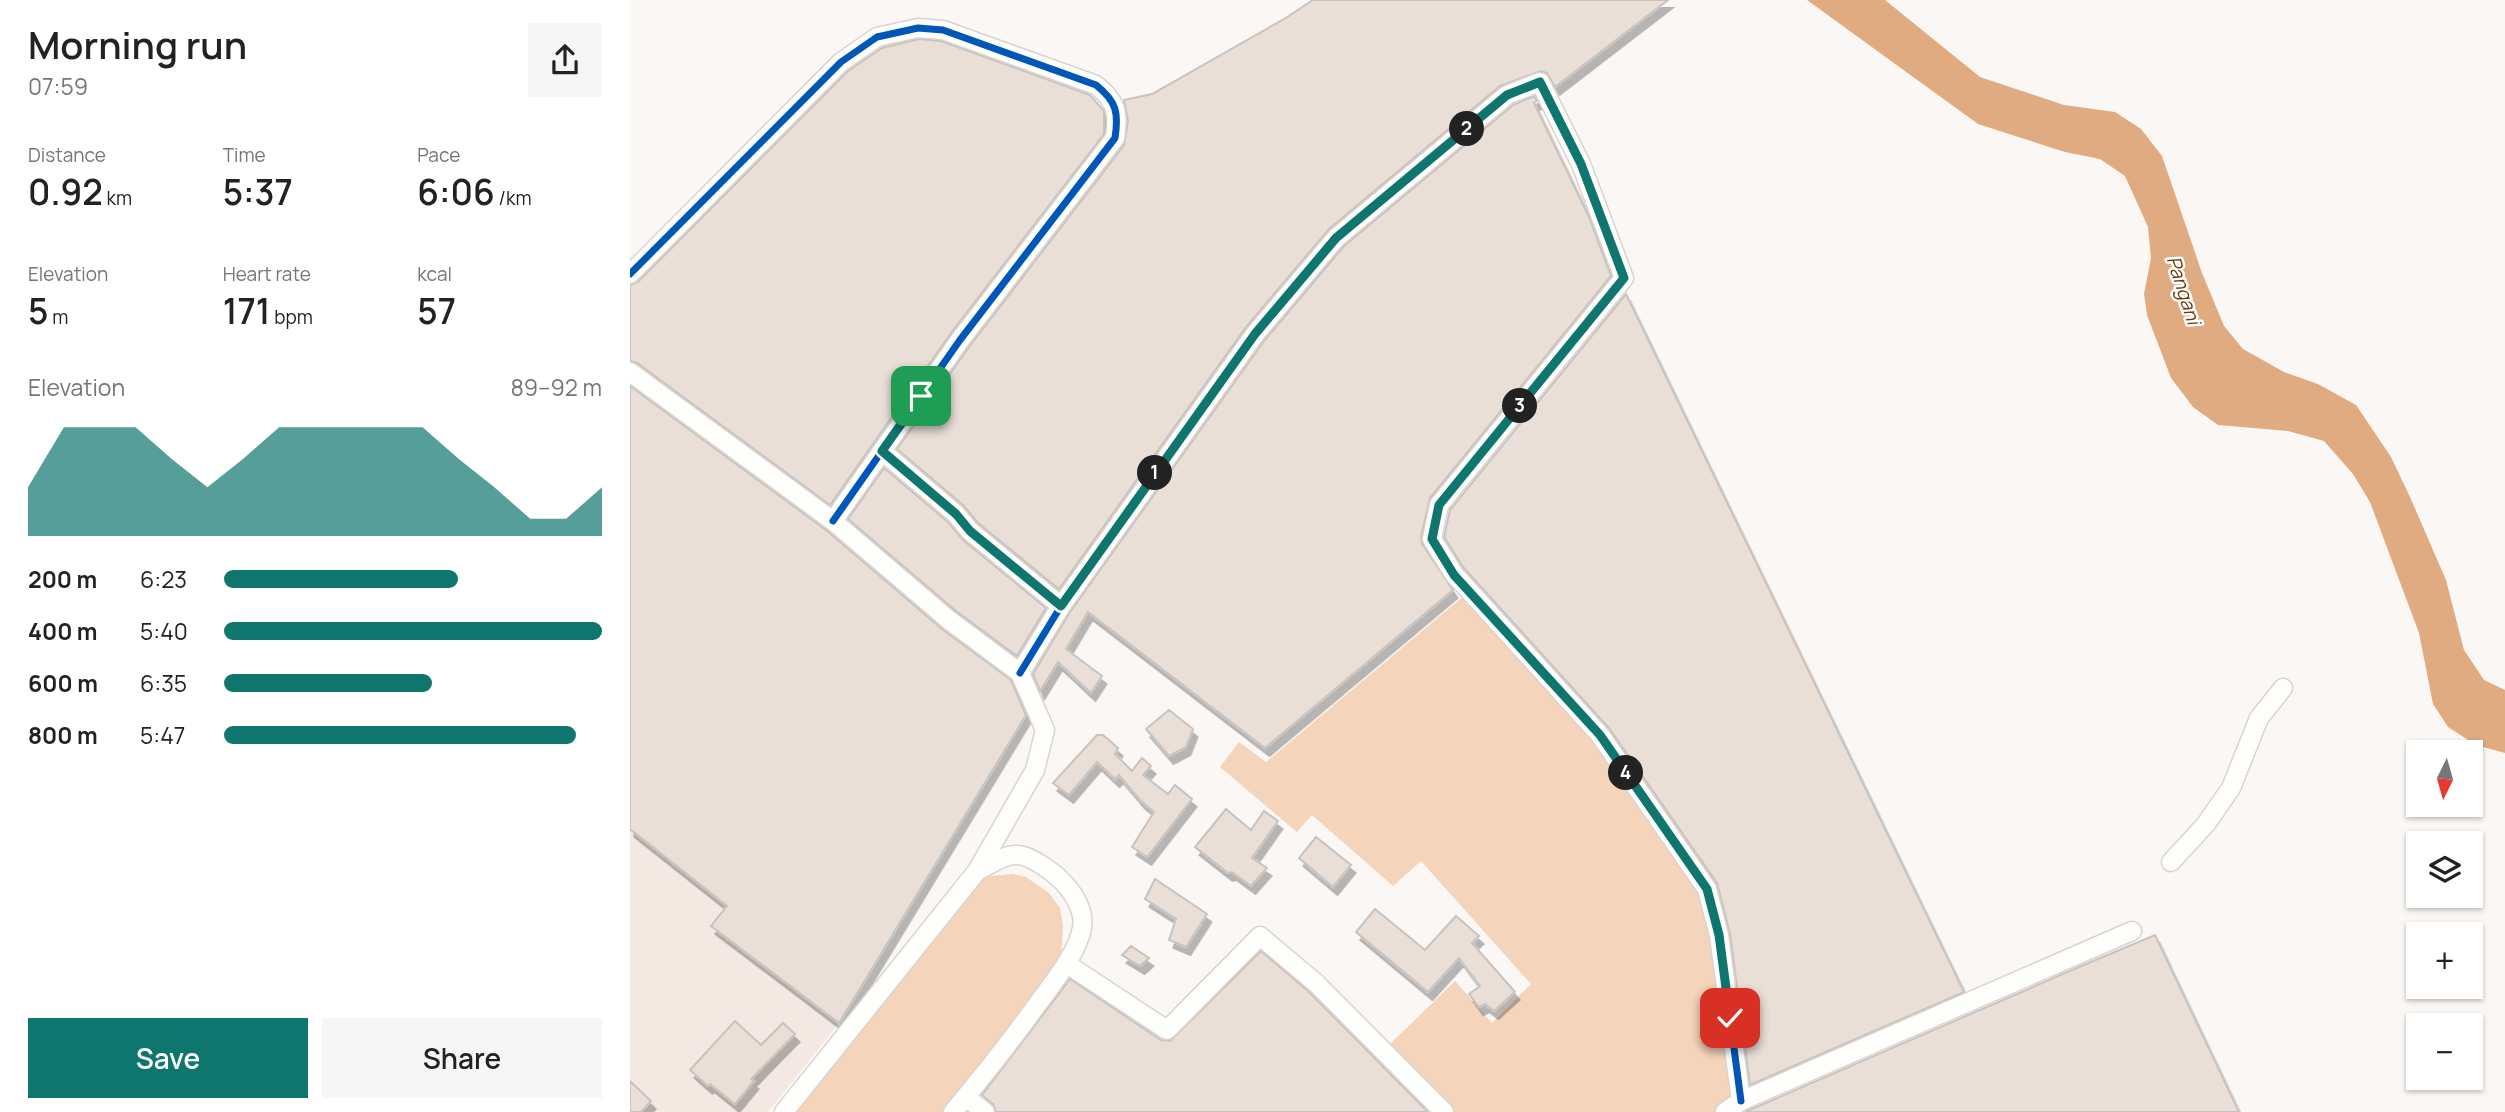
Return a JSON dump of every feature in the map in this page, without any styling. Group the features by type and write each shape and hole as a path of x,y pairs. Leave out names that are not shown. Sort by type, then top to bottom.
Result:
{"street":[{"path":"630,274 841,62 877,37 918,28 943,30 1096,85 1111,97 1118,121 1115,138 960,340 833,521"},
{"path":"1020,673 1061,606 1255,334 1336,238 1507,95 1540,82 1581,164 1624,278 1439,505 1432,539 1454,575 1600,735 1707,889 1719,935 1741,1101"},
{"path":"630,372 833,521 949,620 1020,673 1045,730 1035,770 977,871 784,1112"},
{"path":"882,451 956,514 970,531 1061,606"},
{"path":"2171,862 2206,824 2231,788 2259,718 2283,688"},
{"path":"953,1112 1003,1051 1067,964 1083,927 1077,901 1063,880 1034,859 1011,854 977,871"},
{"path":"1725,1112 1741,1101 2132,931"},
{"path":"1067,964 1167,1030 1260,936 1316,983 1444,1112"},
{"path":"966,1097 985,1112"}],"shaded area":[{"path":"1465,595 1595,738 1702,891 1713,936 1732,1101 1715,1112 1452,1112 1387,1047 1455,981 1492,1023 1531,984 1421,861 1393,886 1312,815 1297,832 1220,767 1239,742 1266,762"},
{"path":"630,829 727,906 711,927 839,1023 768,1112 630,1112"},
{"path":"1013,874 1026,877 1049,893 1060,908 1063,925 1061,961 998,1046 944,1112 793,1112 981,877"}],"water":[{"name":"Pangani","path":"1807,0 1885,0 1980,77 2064,105 2115,112 2141,129 2162,156 2202,273 2224,326 2243,349 2284,372 2318,384 2356,405 2391,457 2446,580 2464,650 2484,680 2505,690 2505,753 2483,747 2483,740 2468,740 2448,727 2433,704 2419,633 2370,502 2353,474 2324,441 2288,431 2218,425 2193,407 2171,378 2147,315 2144,294 2151,258 2148,227 2125,176 2100,159 2065,152 1978,124"}],"building":[{"path":"1313,0 1668,0 1555,87 1547,73 1541,71 1500,86 1329,229 1246,327 1059,589 978,523 963,505 897,449 969,347 1124,145 1128,121 1124,100 1152,94"},
{"path":"919,39 941,41 1090,95 1104,111 1104,134 951,333 830,505 637,363 630,361 630,285 638,282 848,71 882,48"},
{"path":"1534,96 1537,101 1534,103 1589,217 1611,276 1430,498 1421,537 1422,544 1453,590 1265,748 1088,612 1066,649 1102,676 1091,693 1058,662 1040,691 1033,674 1070,612 1264,341 1344,246 1513,105"},
{"path":"1626,294 1964,992 1750,1085 1730,934 1717,883 1609,728 1463,567 1444,537 1450,510"},
{"path":"630,386 826,530 942,629 1011,680 1026,715 839,1023 711,926 727,906 630,829"},
{"path":"884,468 948,522 963,540 1046,608 1017,656 956,611 848,519"},
{"path":"1169,710 1193,729 1186,747 1169,756 1146,729"},
{"path":"1097,735 1103,735 1118,748 1115,754 1132,771 1142,758 1151,766 1143,775 1168,794 1175,785 1192,799 1147,857 1132,847 1154,812 1119,775 1115,779 1097,762 1069,795 1053,783"},
{"path":"1226,809 1251,830 1264,811 1278,821 1252,858 1267,868 1251,886 1232,872 1228,873 1195,847"},
{"path":"1316,837 1351,865 1333,887 1299,858"},
{"path":"1155,879 1207,914 1186,947 1169,940 1176,919 1145,899"},
{"path":"1375,909 1425,950 1456,916 1479,936 1472,943 1515,992 1494,1011 1485,1004 1479,1007 1469,994 1480,986 1459,958 1428,992 1356,932"},
{"path":"2155,935 2239,1112 1745,1112 2079,967"},
{"path":"1131,946 1149,958 1140,966 1122,955"},
{"path":"1261,951 1308,991 1428,1112 996,1112 993,1104 982,1095 1070,979 1161,1040 1170,1041"},
{"path":"735,1021 761,1045 783,1023 795,1034 751,1079 754,1081 735,1104 690,1070"},
{"path":"630,1081 651,1101 641,1112 630,1112"}],"cycle path":[{"path":"630,274 841,62 877,37 918,28 943,30 1096,85 1108,96 1115,108 1115,138 960,340 833,521"},
{"path":"1020,673 1061,606 1255,334 1336,238 1507,95 1540,82 1581,164 1624,278 1439,505 1432,539 1454,574 1600,735 1707,889 1719,935 1741,1101"}],"route":[{"path":"921,396 882,451 956,514 970,531 1061,606 1255,334 1336,238 1507,95 1540,82 1581,164 1624,278 1439,505 1432,539 1454,575 1600,735 1707,889 1719,935 1730,1018"}]}
